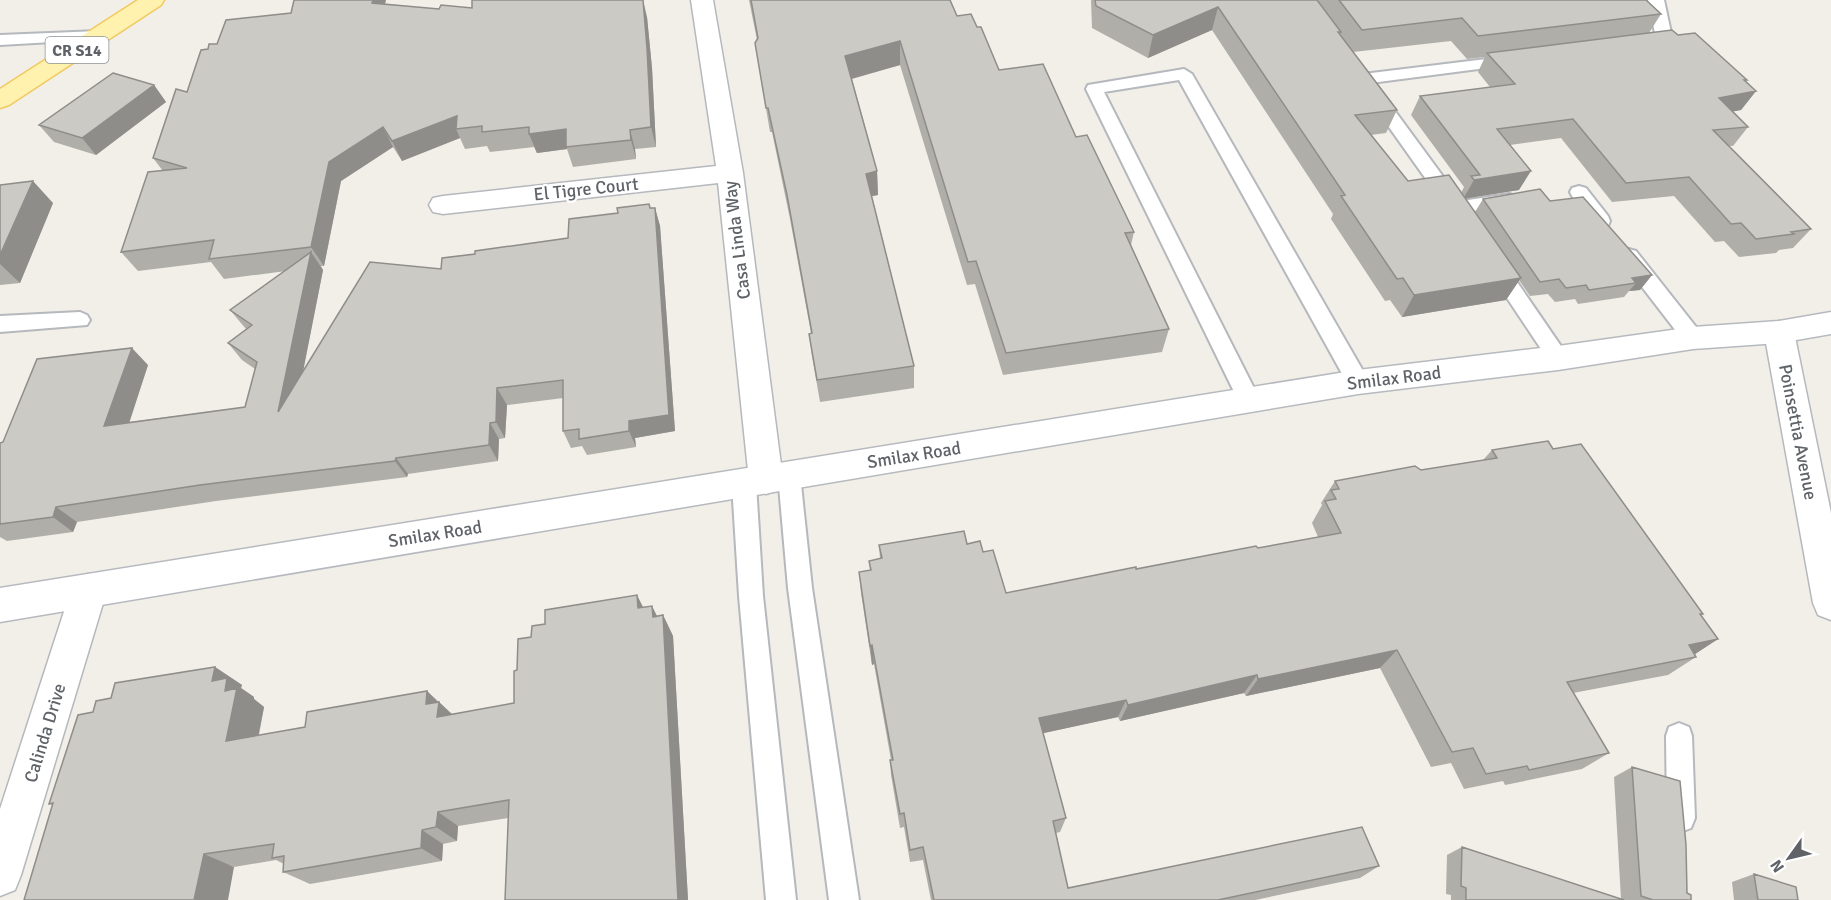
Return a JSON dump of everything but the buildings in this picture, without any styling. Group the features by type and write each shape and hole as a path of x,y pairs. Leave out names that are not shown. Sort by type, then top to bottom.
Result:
{"main road":[{"name":"CR S14","path":"0,100 153,0"}],"street":[{"name":"Casa Linda Way","path":"702,0 730,173 766,480"},
{"name":"El Tigre Court","path":"443,205 730,173"},
{"name":"Smilax Road","path":"0,605 1358,382 1558,358 1693,338 1779,332 1831,323"},
{"name":"Poinsettia Avenue","path":"1779,332 1831,603"},
{"name":"Calinda Drive","path":"0,876 89,590"}],"lane":[{"path":"1630,46 1665,42 1656,0"},
{"path":"0,40 99,36"},
{"path":"1363,80 1526,59"},
{"path":"1350,62 1469,227"},
{"path":"1250,400 1094,89 1184,74 1358,382"},
{"path":"1579,192 1693,338"},
{"path":"1457,208 1523,198"},
{"path":"1482,246 1558,358"},
{"path":"0,324 80,320"},
{"path":"766,480 751,596 781,900"},
{"path":"766,480 800,588 844,900"},
{"path":"1679,736 1682,842"}]}
